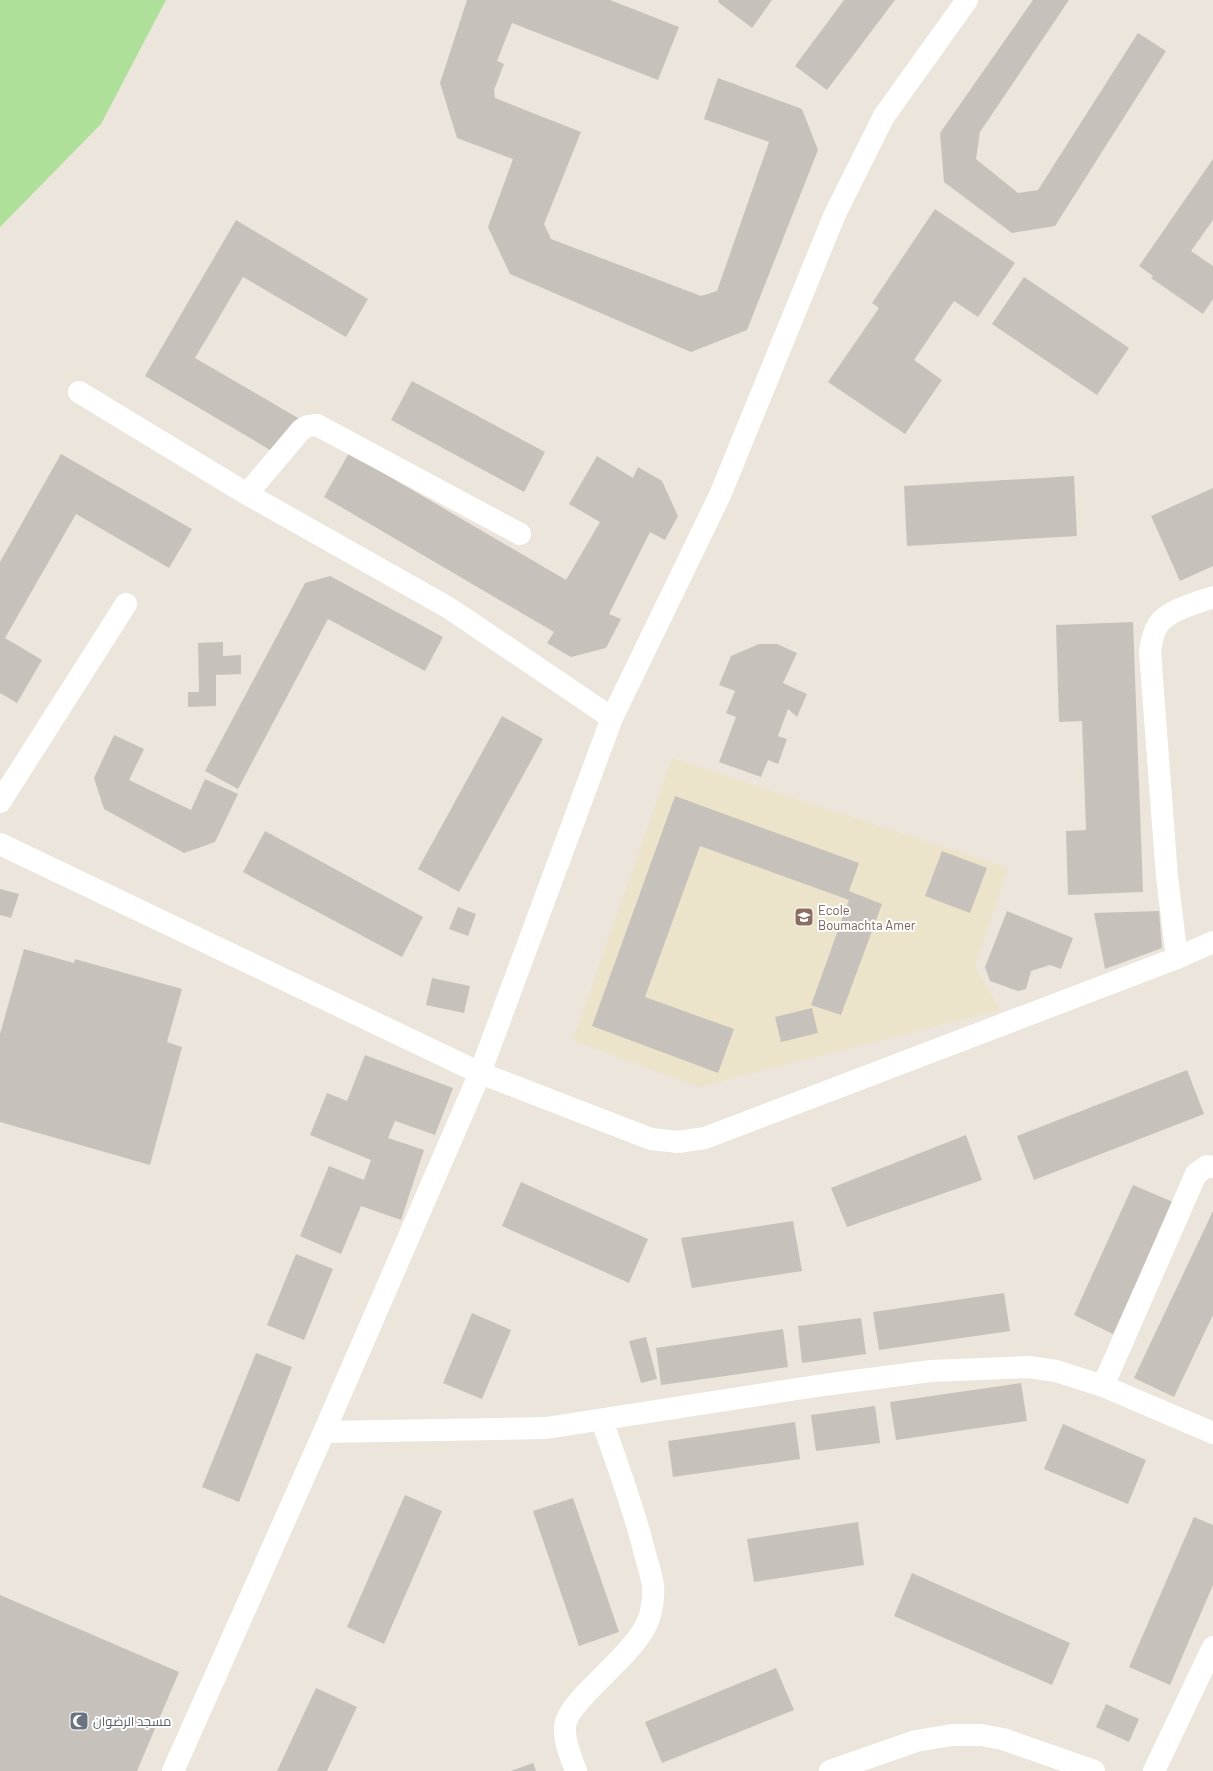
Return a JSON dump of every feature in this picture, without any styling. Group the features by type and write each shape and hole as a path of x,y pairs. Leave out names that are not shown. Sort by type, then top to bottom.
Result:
{"street":[{"path":"173,1771 324,1432 480,1072 612,718 720,495 835,214 880,123 968,0"},
{"path":"79,392 247,494 449,608 612,718"},
{"path":"247,494 301,430 308,426 317,425 520,534"},
{"path":"1177,958 1167,877 1150,652 1152,638 1158,625 1175,611 1213,597"},
{"path":"0,802 126,604"},
{"path":"0,844 480,1072 651,1139 678,1142 704,1138 1177,958 1213,942"},
{"path":"1103,1386 1196,1174 1207,1166 1213,1167"},
{"path":"324,1432 546,1428 602,1421 823,1385 931,1371 1029,1367 1056,1371 1103,1386 1213,1433"},
{"path":"576,1771 566,1740 565,1726 570,1715 584,1697 628,1652 641,1635 649,1618 653,1587 634,1510 602,1421"},
{"path":"1154,1771 1213,1647"},
{"path":"830,1771 916,1741 952,1734 981,1735 1003,1739 1094,1771"}],"shaded area":[{"name":"Ecole Boumachta Amer","path":"672,758 1008,868 975,966 1000,1010 698,1087 573,1040"}],"green space":[{"path":"0,0 166,0 101,124 0,227"}],"building":[{"path":"467,0 610,0 679,27 658,80 512,23 497,61 504,64 494,90 495,98 581,132 544,224 551,239 701,296 717,291 769,142 704,119 718,78 802,109 818,150 747,330 691,352 510,274 488,227 513,159 457,138 440,83"},
{"path":"719,0 772,0 752,28 718,2"},
{"path":"844,0 895,0 827,90 795,66"},
{"path":"1033,0 1069,0 980,132 976,159 1018,193 1038,190 1138,33 1166,51 1055,226 1012,233 944,182 940,133"},
{"path":"1213,159 1213,220 1191,251 1213,266 1213,299 1203,314 1151,278 1153,276 1139,266"},
{"path":"935,209 1015,263 978,317 954,301 914,360 942,380 905,434 828,382 879,308 872,303"},
{"path":"236,220 368,299 346,337 243,277 195,358 298,418 277,454 145,376"},
{"path":"1024,277 1129,348 1097,395 992,324"},
{"path":"412,381 545,452 524,492 391,420"},
{"path":"349,453 566,580 600,522 569,504 597,456 633,478 638,467 662,481 678,516 665,540 650,532 609,614 621,619 606,648 571,657 547,643 554,632 324,497"},
{"path":"61,454 192,529 169,568 76,514 5,638 42,660 17,703 0,693 0,562"},
{"path":"1074,476 1077,536 907,546 904,486"},
{"path":"1213,488 1213,566 1180,581 1151,516"},
{"path":"330,576 443,637 425,671 328,619 238,789 205,771 305,583"},
{"path":"1133,622 1143,892 1068,895 1066,831 1086,830 1082,721 1059,722 1056,625"},
{"path":"223,642 223,656 241,655 241,674 216,675 216,706 188,707 188,692 199,692 198,643"},
{"path":"759,644 777,644 797,653 783,683 807,694 797,717 788,709 778,736 787,739 778,764 768,760 761,777 719,762 736,717 726,713 735,691 719,685 731,656"},
{"path":"502,716 543,739 459,892 418,869"},
{"path":"114,735 144,749 129,780 191,810 205,779 238,794 215,842 184,853 104,809 94,778"},
{"path":"675,796 859,863 849,891 882,904 841,1015 811,1005 849,900 700,846 645,997 734,1029 718,1073 592,1026"},
{"path":"265,831 423,917 402,957 243,872"},
{"path":"942,851 987,868 970,913 925,896"},
{"path":"0,889 19,894 11,918 0,915"},
{"path":"458,907 476,914 468,936 449,929"},
{"path":"1007,911 1073,938 1061,969 1050,965 1031,971 1026,989 1018,991 990,981 985,967"},
{"path":"1159,911 1162,948 1105,969 1094,913"},
{"path":"24,949 74,963 75,959 182,989 167,1042 182,1047 150,1165 0,1122 0,1034"},
{"path":"432,978 470,986 464,1013 426,1005"},
{"path":"812,1008 818,1033 781,1042 775,1017"},
{"path":"365,1055 453,1088 435,1135 387,1118 395,1121 388,1138 424,1150 401,1220 361,1206 341,1254 300,1236 329,1166 364,1180 371,1160 310,1135 327,1093 347,1101"},
{"path":"1187,1070 1204,1114 1034,1180 1017,1136"},
{"path":"966,1135 982,1180 847,1227 831,1188"},
{"path":"521,1182 648,1239 629,1283 502,1226"},
{"path":"1133,1185 1173,1202 1113,1334 1074,1315"},
{"path":"1213,1211 1213,1315 1174,1397 1134,1378"},
{"path":"793,1221 802,1271 692,1288 681,1238"},
{"path":"296,1254 333,1269 304,1340 267,1325"},
{"path":"1004,1293 1010,1331 879,1350 873,1312"},
{"path":"472,1313 511,1330 482,1399 443,1383"},
{"path":"861,1318 866,1354 802,1363 798,1326"},
{"path":"783,1329 788,1367 661,1385 656,1348"},
{"path":"646,1337 657,1379 641,1383 629,1341"},
{"path":"256,1353 292,1367 239,1502 202,1487"},
{"path":"1021,1383 1027,1421 896,1440 890,1402"},
{"path":"875,1406 880,1443 816,1451 811,1415"},
{"path":"795,1422 800,1459 673,1477 668,1441"},
{"path":"1063,1424 1146,1460 1128,1504 1044,1469"},
{"path":"405,1495 442,1511 384,1644 347,1627"},
{"path":"573,1498 619,1632 579,1646 533,1511"},
{"path":"1194,1517 1213,1525 1213,1585 1170,1685 1129,1667"},
{"path":"858,1522 864,1565 754,1582 747,1539"},
{"path":"912,1573 1070,1643 1052,1685 894,1616"},
{"name":"مسجد الرضوان","path":"0,1595 179,1672 137,1771 0,1771"},
{"path":"776,1668 794,1710 662,1763 645,1722"},
{"path":"316,1688 357,1707 327,1771 277,1771"},
{"path":"1106,1704 1139,1719 1129,1742 1096,1727"},
{"path":"533,1763 536,1771 511,1771"}],"place":[{"name":"Ecole Boumachta Amer","path":"804,917"},
{"name":"مسجد الرضوان","path":"79,1721"}]}
